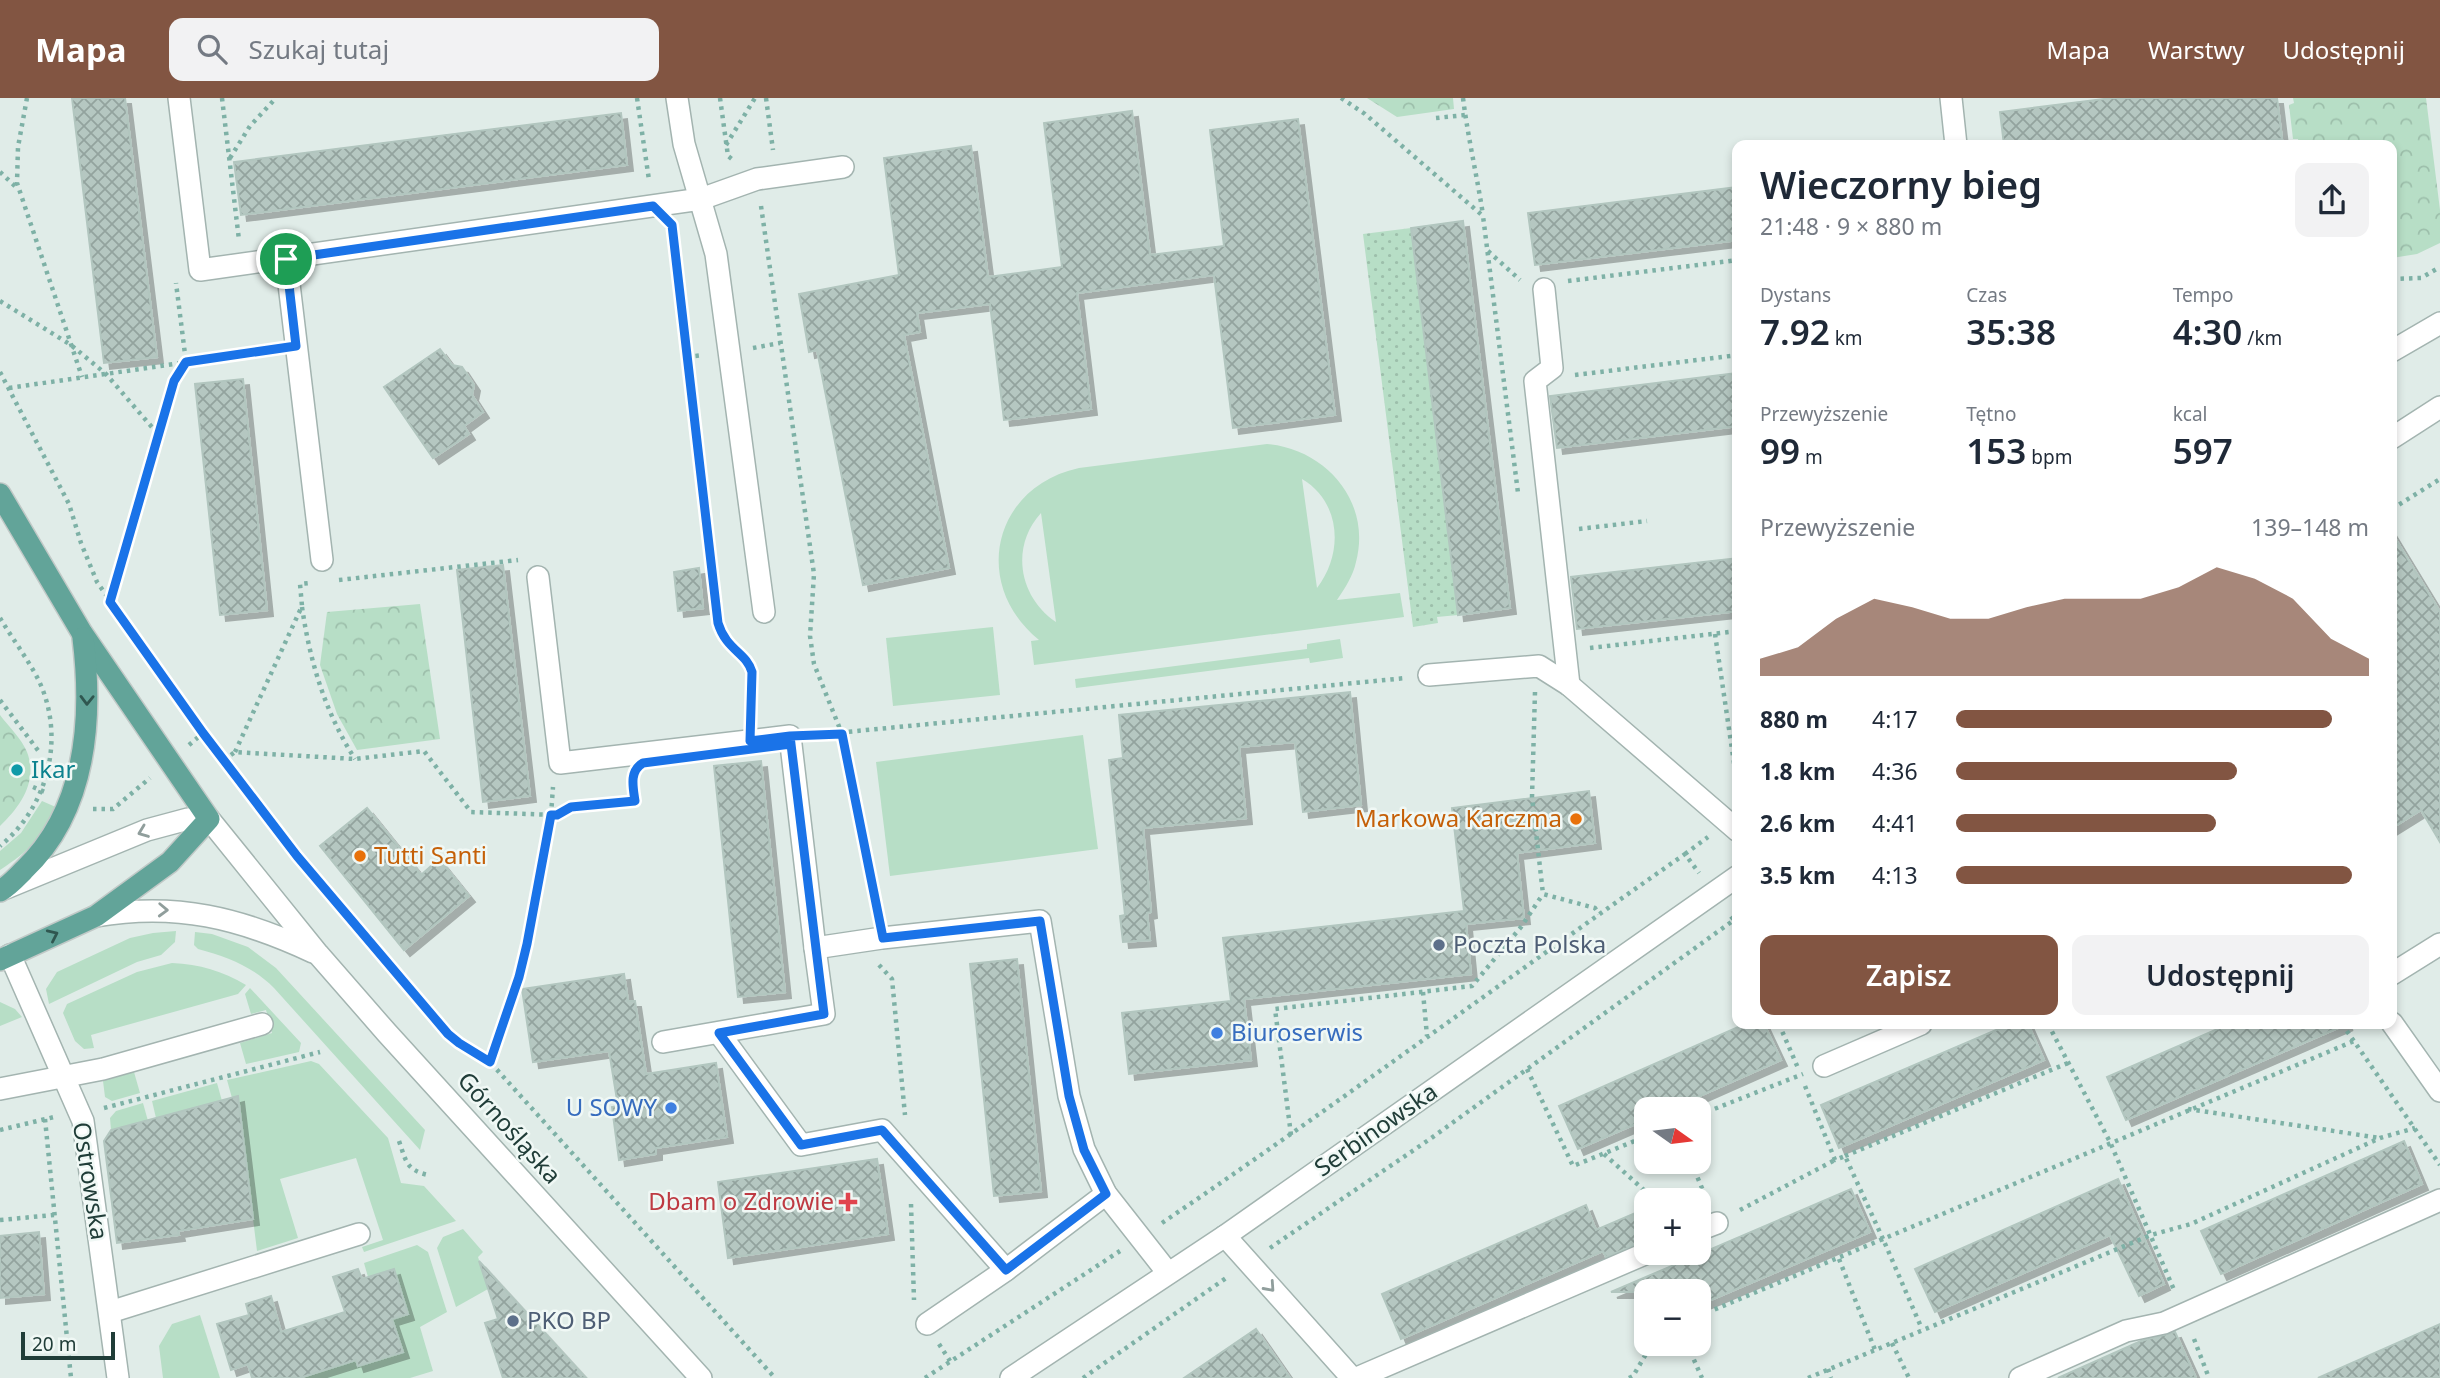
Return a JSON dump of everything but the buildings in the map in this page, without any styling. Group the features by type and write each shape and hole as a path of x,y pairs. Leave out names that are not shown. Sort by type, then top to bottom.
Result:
{"main road":[{"name":"Górnośląska","path":"0,494 82,632 209,819"},
{"path":"2,890 34,860 55,832 78,779 84,748 87,672 82,632"},
{"path":"5,957 96,916 170,862 209,819"}],"street":[{"path":"179,98 200,270 701,200 767,177 843,167"},
{"path":"677,98 692,178 716,254 764,612"},
{"path":"1951,98 1955,140"},
{"path":"286,259 322,560"},
{"path":"1543,285 1552,368 1535,382 1569,684"},
{"path":"2397,348 2440,323"},
{"path":"2397,435 2440,407"},
{"path":"533,568 560,763 790,736 824,1014 663,1042"},
{"path":"1429,675 1539,666 1569,684 1732,826"},
{"path":"2,890 147,830 188,819 209,819"},
{"name":"Górnośląska","path":"209,819 318,954 387,1033 701,1378"},
{"name":"Serbinowska","path":"1011,1378 1225,1236 1732,880"},
{"path":"96,916 124,911 187,911 243,924 318,954"},
{"path":"815,948 1040,921 1069,1096 1084,1150 1106,1194 1168,1273"},
{"path":"2397,971 2440,944"},
{"name":"Ostrowska","path":"5,957 64,1075 83,1121 118,1378"},
{"path":"0,1089 103,1069 262,1024"},
{"path":"1824,1066 1909,1029"},
{"path":"2396,1029 2440,1091"},
{"path":"719,1033 801,1145 882,1130 1006,1270"},
{"path":"926,1324 1006,1270 1106,1194"},
{"path":"2020,1378 2126,1331 2164,1323 2440,1200"},
{"path":"110,1312 359,1234"},
{"path":"1225,1236 1344,1375 1634,1258"}],"path":[{"path":"27,98 16,164 20,190 82,377"},
{"path":"222,98 242,264"},
{"path":"229,160 250,127 276,98"},
{"path":"637,98 653,206 672,225 718,623 726,643 751,665 750,741"},
{"path":"720,98 727,156 767,177"},
{"path":"726,146 755,98"},
{"path":"766,98 767,177 814,574 810,636 814,664 842,734 883,938"},
{"path":"1341,98 1365,114 1483,216"},
{"path":"1463,98 1488,251 1518,495"},
{"path":"1436,118 1465,115"},
{"path":"0,172 20,190"},
{"path":"1488,251 1543,285 1732,261"},
{"path":"2397,279 2421,278 2440,267"},
{"path":"0,301 71,345 106,374 158,433"},
{"path":"9,388 296,346"},
{"path":"1552,368 1567,376 1732,356"},
{"path":"110,602 174,381 186,362"},
{"path":"0,372 69,504 90,568 110,602 203,733 297,856 448,1034 490,1062 775,1378"},
{"path":"2397,506 2440,479"},
{"path":"1552,533 1647,521"},
{"path":"327,581 533,568"},
{"path":"313,583 300,584 308,648 328,712 355,760"},
{"path":"224,760 235,752 302,606"},
{"path":"0,618 38,679 47,705 52,733 51,760 41,790 30,813 13,835 0,846"},
{"path":"1565,651 1732,632"},
{"path":"1715,634 1732,749"},
{"path":"1291,1135 1275,1009 1472,986 1521,927 1543,894 1532,797 1535,680 1539,666"},
{"path":"790,736 842,734 1429,675"},
{"path":"0,700 40,753"},
{"path":"33,787 90,809 113,809 203,733"},
{"path":"235,752 355,760 424,751 471,812 557,815 571,807 635,801 634,773"},
{"path":"490,1062 521,966 551,815 553,781"},
{"path":"1543,894 1595,908 1600,914"},
{"path":"1423,992 1427,1036"},
{"path":"1781,1029 1835,1160"},
{"path":"2051,1029 2110,1142 2209,1378"},
{"path":"2346,1029 2440,1165"},
{"path":"1711,1310 1839,1259 2110,1142 2354,1041"},
{"path":"0,1130 79,1113 320,1052"},
{"path":"1711,1224 1835,1160 2068,1063"},
{"path":"1712,1110 1824,1066"},
{"path":"1527,1069 1573,1166 1634,1141"},
{"path":"2188,1109 2380,1138"},
{"path":"45,1119 71,1378"},
{"path":"1808,1378 2151,1235 2191,1224 2380,1138 2415,1128"},
{"path":"399,1141 406,1163 415,1172 428,1175"},
{"path":"1604,1154 1642,1188"},
{"path":"1845,1156 1922,1329"},
{"path":"0,1220 54,1215"},
{"path":"1839,1259 1875,1350"},
{"path":"1892,1343 1909,1378"},
{"path":"1629,1378 1645,1356"},
{"path":"1692,1356 1702,1378"},
{"path":"1828,1369 1831,1378"}],"green space":[{"path":"1367,98 1453,98 1454,109 1397,117"},
{"path":"2293,98 2426,98 2440,210 2440,243 2417,254 2397,257 2397,140 2293,139 2289,105 2294,103"},
{"path":"1411,228 1458,615 1437,617 1438,623 1413,627 1363,234"},
{"path":"1267,444 1308,456 1325,467 1339,482 1350,499 1357,519 1359,540 1356,562 1351,577 1337,600 1400,593 1404,617 1034,665 1031,641 1039,640 1018,618 1004,593 999,566 1001,540 1010,516 1026,495 1050,479 1079,468","holes":["1302,479 1325,501 1334,529 1332,559 1317,588","1041,513 1056,622 1043,612 1034,599 1023,571 1025,541 1031,526"]},
{"path":"420,604 440,739 357,750 337,714 320,665 327,612"},
{"path":"993,627 1000,695 893,706 886,638"},
{"path":"1340,639 1343,658 1310,663 1309,658 1076,688 1075,679 1307,649 1307,644"},
{"path":"0,715 25,747 30,773 29,783 21,801 0,826"},
{"path":"1083,735 1098,849 890,876 876,762"},
{"path":"42,801 58,808 34,843 0,870 0,851 21,833"},
{"path":"176,931 175,942 161,955 137,962 49,1004 46,989 57,972 130,938"},
{"path":"195,932 212,934 248,947 276,968 425,1130 420,1150 274,988 239,963 198,949 194,945"},
{"path":"172,963 210,969 246,985 238,994 91,1035 94,1048 84,1049 75,1041 63,1013 67,1004 137,972"},
{"path":"250,988 301,1043 299,1052 246,1064 240,1043 272,1033 266,1010 251,1014 245,994"},
{"path":"0,1002 15,1009 22,1017 0,1026"},
{"path":"311,1061 319,1064 388,1138 401,1183 424,1186 456,1221 364,1252 362,1247 383,1240 356,1158 280,1179 298,1238 257,1251 238,1097 232,1098 227,1080"},
{"path":"134,1072 140,1093 112,1101 105,1097 103,1081"},
{"path":"217,1083 222,1101 156,1118 152,1101"},
{"path":"143,1103 148,1121 111,1130 110,1118 116,1111"},
{"path":"463,1229 483,1252 478,1257 488,1289 456,1307 437,1248 443,1237"},
{"path":"417,1245 428,1252 447,1312 420,1327 433,1371 410,1378 303,1378 356,1360 358,1366 402,1352 395,1326 385,1322 408,1314 394,1269 368,1277 364,1263"},
{"path":"200,1315 220,1378 163,1378 159,1346 172,1324"}],"place":[{"name":"Ikar","path":"17,770"},
{"name":"Markowa Karczma","path":"1576,819"},
{"name":"Tutti Santi","path":"360,856"},
{"name":"Poczta Polska","path":"1439,945"},
{"name":"Biuroserwis","path":"1217,1033"},
{"name":"U SOWY","path":"671,1108"},
{"name":"Dbam o Zdrowie","path":"848,1202"},
{"name":"PKO BP","path":"513,1321"}],"route":[{"path":"286,259 296,346 186,362 174,381 110,602 203,733 297,856 448,1034 490,1062 519,977 551,815 557,815 571,807 635,801 634,773 643,763 791,744 790,736 842,734 883,938 1040,921 1069,1096 1084,1150 1106,1194 1006,1270 882,1130 801,1145 719,1033 824,1014 815,948 790,736 750,741 751,665 726,643 718,623 672,225 653,206 286,259"}]}
